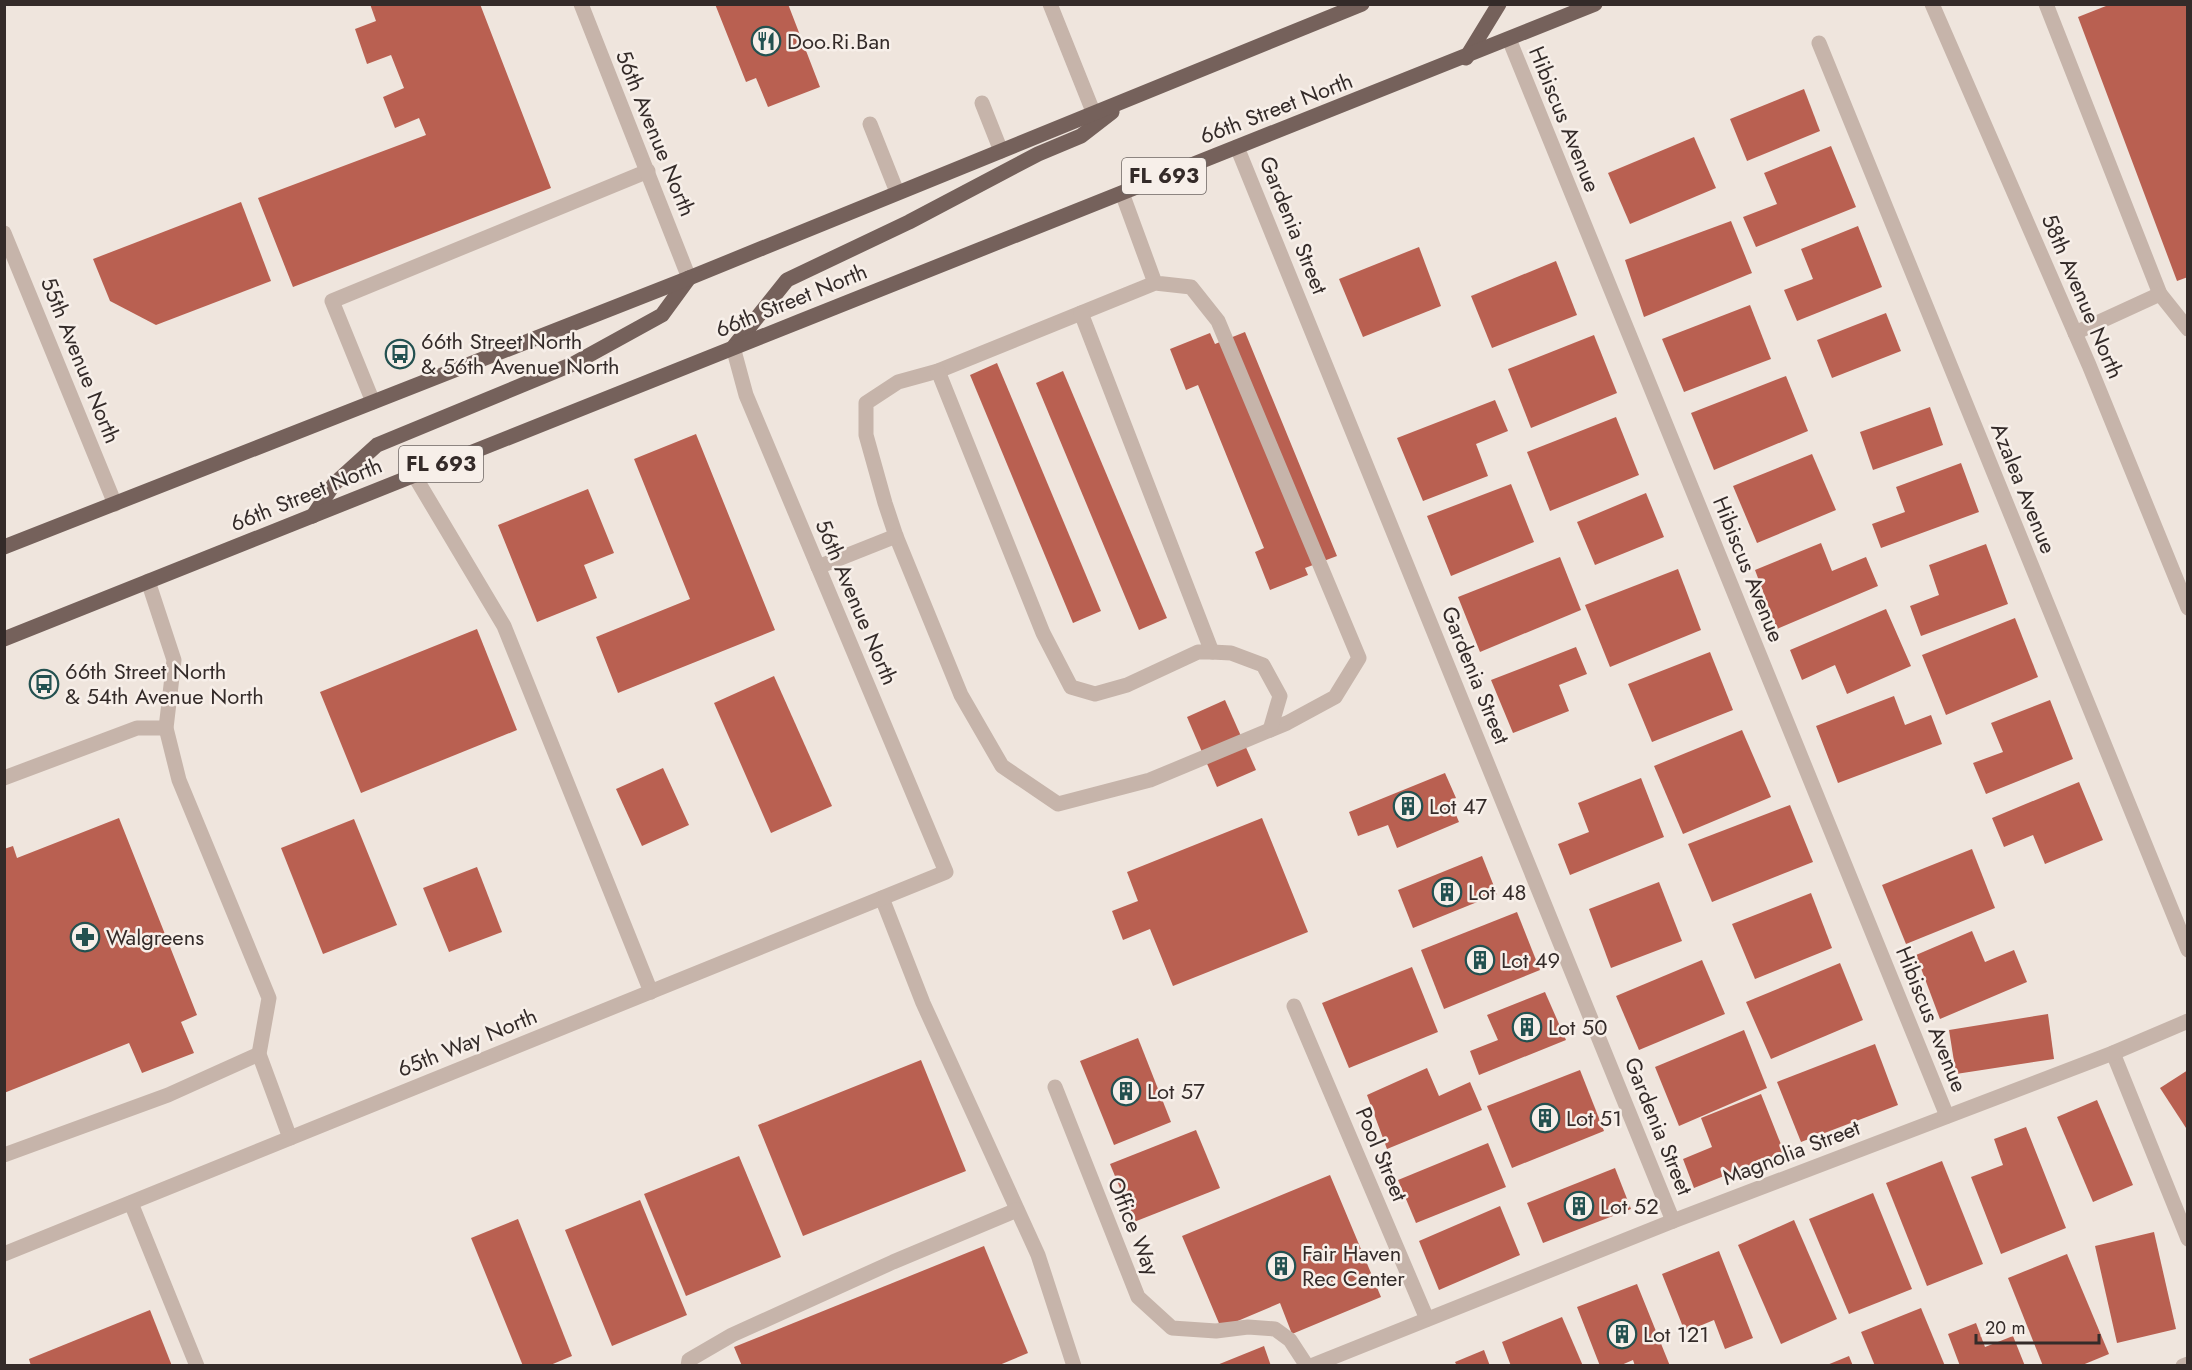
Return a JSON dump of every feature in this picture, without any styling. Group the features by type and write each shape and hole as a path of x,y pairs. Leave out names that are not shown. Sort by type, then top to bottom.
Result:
{"main road":[{"path":"4,547 689,278 1362,4"},
{"path":"1466,58 1499,4"},
{"name":"66th Street North","path":"4,639 733,347 1466,58 1595,4"},
{"path":"733,347 787,280 909,222 1038,154 1081,136 1125,102"},
{"path":"313,516 334,484 377,445 573,364 662,315 689,278"}],"street":[{"name":"56th Avenue North","path":"581,4 689,278"},
{"path":"1050,4 1094,114"},
{"name":"58th Avenue North","path":"1932,4 2075,333 2187,608"},
{"path":"2046,4 2160,294 2187,329"},
{"name":"Hibiscus Avenue","path":"1509,39 1947,1116"},
{"name":"Azalea Avenue","path":"1819,43 2187,950"},
{"path":"982,103 1001,150"},
{"path":"870,124 897,192"},
{"name":"Gardenia Street","path":"1237,147 1673,1221"},
{"path":"373,402 332,301 648,171"},
{"path":"1122,193 1155,283"},
{"name":"55th Avenue North","path":"4,233 116,504"},
{"path":"1155,283 1191,287 1218,321 1359,658 1335,697 1270,730 1150,780 1058,804 1002,766 961,695 896,536 866,435 866,403 898,382 938,371 1155,283"},
{"path":"2075,333 2160,294"},
{"path":"1081,313 1212,652"},
{"name":"56th Avenue North","path":"733,347 746,395 946,872"},
{"path":"938,371 1043,633 1071,687 1095,694 1127,685 1198,652 1231,653 1263,665 1280,696 1270,730"},
{"path":"414,475 504,626 651,992"},
{"path":"818,567 896,536"},
{"path":"148,581 174,660 166,728 178,780 269,998 259,1054 290,1138"},
{"path":"4,778 137,728 166,728"},
{"name":"65th Way North","path":"4,1254 946,872"},
{"path":"882,898 923,1003 1038,1255 1074,1365"},
{"name":"Pool Street","path":"1294,1006 1427,1319"},
{"name":"Magnolia Street","path":"1309,1365 1673,1221 2113,1053 2187,1021"},
{"path":"2113,1053 2187,1239"},
{"path":"4,1155 168,1095 259,1054"},
{"name":"Office Way","path":"1055,1087 1138,1297 1172,1328 1216,1331 1248,1327 1275,1329 1290,1340 1309,1365"},
{"path":"131,1203 198,1365"},
{"path":"688,1365 689,1360 732,1335 893,1262 1017,1210"}],"building":[{"path":"370,4 480,4 551,188 293,287 258,198 426,135 419,118 395,128 383,97 404,88 391,55 367,64 355,29 376,21"},
{"name":"Doo.Ri.Ban","path":"715,4 788,4 820,87 768,107 756,78 746,82"},
{"path":"2111,4 2188,4 2188,277 2177,281 2078,17"},
{"path":"1804,89 1820,131 1747,161 1730,119"},
{"path":"1694,137 1716,188 1630,224 1608,173"},
{"path":"1831,146 1856,207 1756,247 1743,217 1777,204 1764,173"},
{"path":"241,202 271,281 156,325 110,301 93,259"},
{"path":"1731,221 1752,273 1644,317 1625,260"},
{"path":"1858,226 1882,287 1797,321 1784,290 1813,279 1801,249"},
{"path":"1419,247 1441,306 1363,337 1339,279"},
{"path":"1556,261 1577,315 1492,348 1471,296"},
{"path":"1750,305 1771,359 1684,392 1662,339"},
{"path":"1886,313 1901,351 1832,378 1817,340"},
{"path":"1245,332 1337,556 1305,568 1308,575 1270,590 1255,552 1264,548 1198,385 1186,390 1170,349 1210,333 1215,344"},
{"path":"1594,335 1617,393 1531,428 1508,369"},
{"path":"997,363 1101,611 1073,623 970,375"},
{"path":"1063,371 1167,618 1139,630 1036,383"},
{"path":"1786,376 1808,431 1714,470 1691,413"},
{"path":"1495,400 1508,431 1476,444 1488,476 1423,501 1397,438"},
{"path":"1930,407 1943,445 1873,470 1860,432"},
{"path":"1616,417 1639,475 1550,511 1527,452"},
{"path":"696,434 775,630 618,693 596,637 690,599 634,459"},
{"path":"1812,454 1836,510 1757,543 1733,486"},
{"path":"1961,463 1979,512 1881,548 1872,524 1905,512 1896,487"},
{"path":"1511,484 1534,542 1451,576 1427,516"},
{"path":"588,489 614,553 584,565 597,598 537,622 498,525"},
{"path":"1646,493 1664,537 1595,565 1577,522"},
{"path":"1821,543 1832,571 1866,557 1878,586 1777,629 1755,570"},
{"path":"1986,544 2008,604 1921,636 1910,606 1939,595 1929,565"},
{"path":"1560,557 1581,610 1480,652 1458,597"},
{"path":"1678,569 1701,630 1610,667 1585,605"},
{"path":"1886,609 1911,666 1847,694 1835,665 1802,680 1790,650"},
{"path":"2015,618 2038,677 1946,715 1922,655"},
{"path":"477,629 517,730 361,793 320,692"},
{"path":"1576,647 1587,674 1559,685 1569,711 1513,733 1491,680"},
{"path":"1710,652 1733,710 1652,742 1628,684"},
{"path":"774,676 832,806 771,833 714,703"},
{"path":"1894,696 1905,725 1931,715 1942,744 1838,783 1816,726"},
{"path":"1225,700 1256,770 1217,787 1187,717"},
{"path":"2050,700 2073,759 1986,794 1973,763 2003,752 1991,723"},
{"path":"1742,730 1771,797 1683,834 1654,766"},
{"path":"663,768 689,825 642,846 616,789"},
{"name":"Lot 47","path":"1445,773 1456,798 1450,801 1459,822 1397,848 1388,825 1358,836 1349,812"},
{"path":"1641,778 1664,837 1570,875 1558,844 1589,832 1578,803"},
{"path":"2079,782 2103,840 2045,864 2033,835 2004,847 1992,818"},
{"path":"1790,805 1813,862 1712,902 1688,844"},
{"name":"Walgreens","path":"119,818 197,1015 181,1022 194,1053 142,1073 129,1043 4,1093 4,849 13,846 17,858"},
{"path":"1262,818 1308,932 1173,986 1150,929 1123,940 1112,911 1138,901 1127,872"},
{"path":"354,819 397,925 323,954 281,848"},
{"path":"1972,849 1995,908 1906,944 1882,885"},
{"name":"Lot 48","path":"1482,856 1497,894 1413,928 1398,890"},
{"path":"477,867 502,932 449,952 423,888"},
{"path":"1659,882 1682,941 1611,968 1589,909"},
{"path":"1811,893 1832,948 1755,979 1732,924"},
{"name":"Lot 49","path":"1517,912 1540,970 1444,1009 1421,950"},
{"path":"1972,931 1985,962 2014,950 2027,982 1940,1019 1916,955"},
{"path":"1702,960 1725,1014 1639,1050 1616,996"},
{"path":"1840,963 1863,1020 1771,1059 1746,1002"},
{"path":"1412,967 1438,1032 1349,1068 1322,1003"},
{"name":"Lot 50","path":"1545,992 1566,1040 1479,1075 1470,1051 1498,1040 1487,1015"},
{"path":"2048,1014 2054,1059 1956,1074 1949,1030"},
{"path":"1744,1030 1767,1088 1679,1126 1655,1067"},
{"name":"Lot 57","path":"1138,1038 1171,1122 1114,1145 1080,1061"},
{"path":"1875,1044 1898,1105 1801,1142 1777,1082"},
{"path":"921,1060 966,1171 803,1236 758,1125"},
{"path":"1427,1068 1439,1096 1470,1082 1482,1110 1387,1149 1367,1095"},
{"name":"Lot 51","path":"1580,1070 1604,1131 1512,1168 1487,1106"},
{"path":"2188,1070 2188,1131 2160,1088"},
{"path":"1761,1094 1784,1152 1694,1188 1683,1159 1712,1147 1701,1118"},
{"path":"2097,1100 2133,1185 2093,1202 2057,1117"},
{"path":"2026,1127 2066,1228 2001,1254 1971,1177 2003,1165 1994,1139"},
{"path":"1196,1130 1220,1188 1134,1222 1110,1164"},
{"path":"1488,1143 1506,1187 1416,1223 1398,1180"},
{"path":"739,1156 781,1257 686,1296 644,1194"},
{"path":"1942,1161 1983,1264 1927,1286 1886,1183"},
{"name":"Lot 52","path":"1615,1168 1631,1209 1543,1243 1527,1203"},
{"name":"Fair Haven Rec Center","path":"1330,1175 1381,1297 1292,1334 1280,1303 1221,1328 1182,1236"},
{"path":"1873,1193 1912,1289 1849,1314 1809,1219"},
{"path":"640,1200 687,1315 612,1346 565,1230"},
{"path":"1500,1206 1520,1255 1439,1290 1419,1241"},
{"path":"518,1219 572,1356 548,1366 523,1366 471,1238"},
{"path":"1794,1220 1837,1319 1781,1344 1738,1245"},
{"path":"2154,1232 2176,1329 2117,1343 2095,1246"},
{"path":"984,1246 1028,1353 997,1366 742,1366 734,1347"},
{"path":"1719,1251 1753,1338 1725,1349 1714,1320 1685,1332 1662,1274"},
{"path":"2067,1254 2109,1354 2080,1366 2043,1366 2008,1278"},
{"name":"Lot 121","path":"1637,1284 1670,1366 1635,1366 1633,1360 1619,1366 1600,1366 1577,1307"},
{"path":"1921,1308 1945,1366 1875,1366 1861,1332"},
{"path":"150,1310 172,1366 31,1366 29,1359"},
{"path":"1562,1317 1583,1366 1511,1366 1502,1342"},
{"path":"1976,1323 1985,1347 2013,1336 2025,1366 1960,1366 1948,1334"},
{"path":"1264,1346 1271,1366 1217,1366 1217,1365"},
{"path":"1484,1350 1490,1366 1457,1366 1455,1362"},
{"path":"1849,1356 1853,1366 1827,1366 1827,1365"}],"place":[{"name":"Doo.Ri.Ban","path":"766,41"},
{"name":"66th Street North & 56th Avenue North","path":"400,354"},
{"name":"66th Street North & 54th Avenue North","path":"44,684"},
{"name":"Lot 47","path":"1408,806"},
{"name":"Lot 48","path":"1447,892"},
{"name":"Walgreens","path":"85,937"},
{"name":"Lot 49","path":"1480,960"},
{"name":"Lot 50","path":"1527,1027"},
{"name":"Lot 57","path":"1126,1091"},
{"name":"Lot 51","path":"1545,1118"},
{"name":"Lot 52","path":"1579,1206"},
{"name":"Fair Haven Rec Center","path":"1281,1266"},
{"name":"Lot 121","path":"1622,1334"}]}
